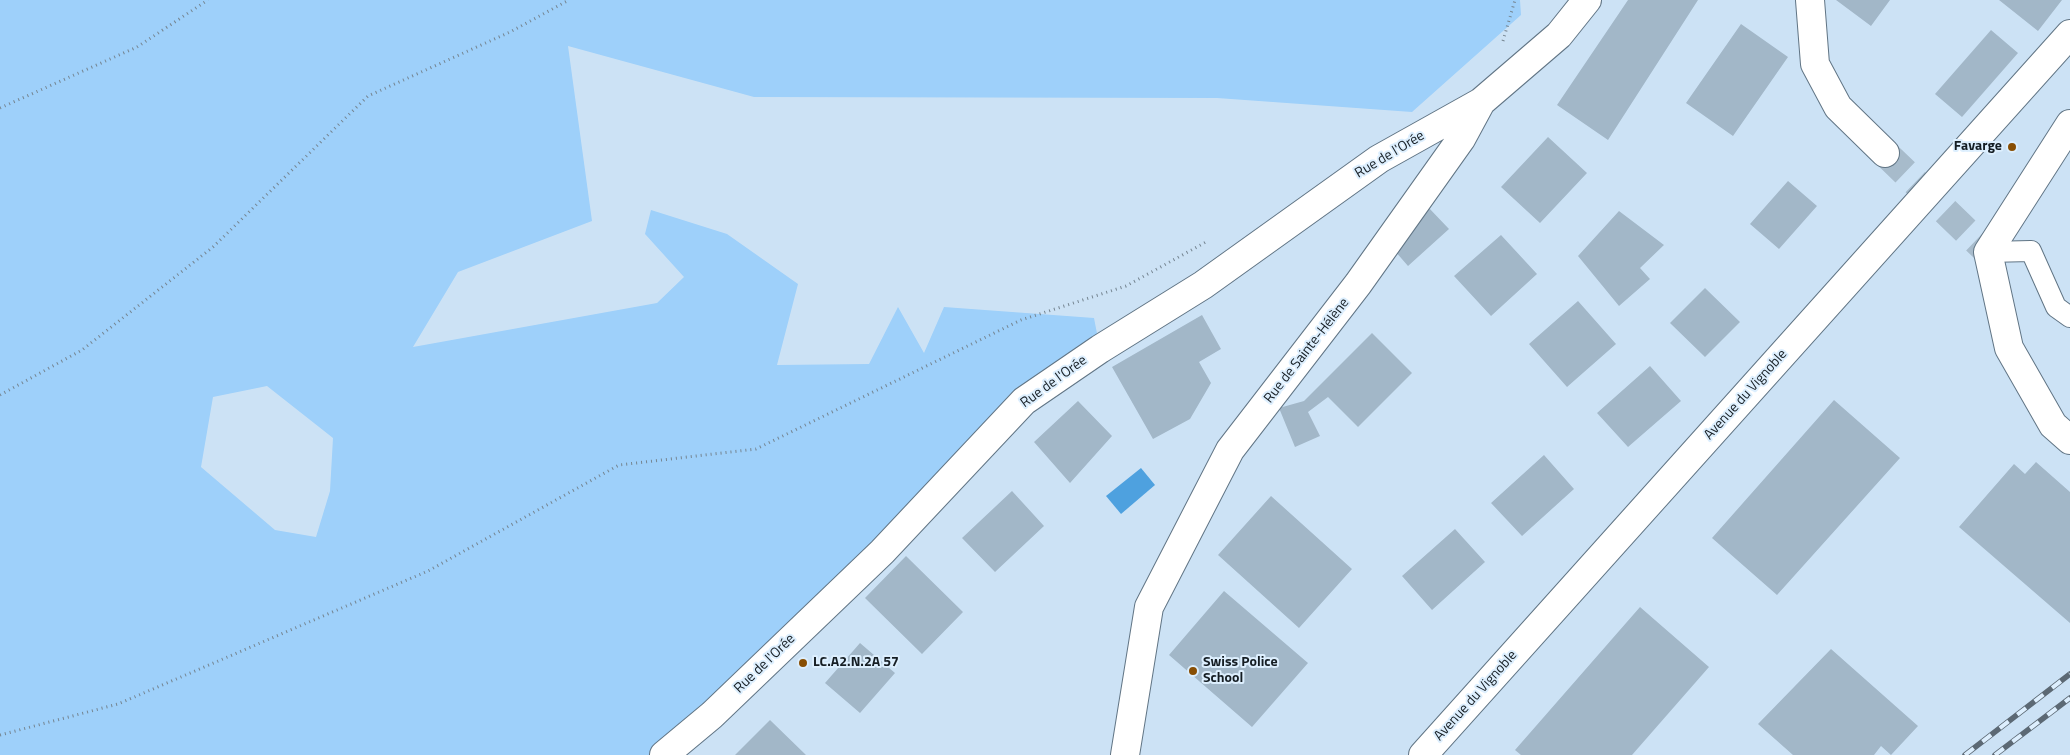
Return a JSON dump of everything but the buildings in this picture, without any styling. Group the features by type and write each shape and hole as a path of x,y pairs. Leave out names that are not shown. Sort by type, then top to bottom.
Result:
{"street":[{"name":"Rue de Sainte-Hélène","path":"1125,755 1148,607 1230,450 1358,284 1461,139 1481,102 1559,35 1587,0"},
{"path":"1810,0 1815,64 1838,107 1885,153"},
{"name":"Avenue du Vignoble","path":"1423,755 2068,40"},
{"name":"Rue de l'Orée","path":"664,755 712,715 882,552 1024,401 1100,349 1203,285 1379,159 1481,102"},
{"path":"2070,124 1988,252 2009,348 2053,426 2070,440"}],"lane":[{"path":"1988,252 2031,251 2056,307 2070,317"}],"path":[{"path":"0,108 137,47 208,0"},
{"path":"0,395 82,350 213,247 368,96 510,32 568,0"},
{"path":"0,736 118,704 428,571 619,465 756,449 1021,320 1126,286 1213,238"}],"shaded area":[{"path":"0,0 1520,0 1521,15 1412,112 1217,98 754,97 568,46 592,221 458,272 413,347 657,303 684,277 645,234 651,210 727,234 798,284 777,365 869,364 898,307 924,353 944,307 1094,318 1100,349 664,755 0,755","holes":["267,386 333,438 330,491 316,537 275,530 201,467 213,397"]},
{"path":"1141,468 1155,485 1121,514 1106,496"}],"tunnel":[{"path":"1885,153 1988,252"}],"railway":[{"path":"1965,755 2070,674"},
{"path":"1995,755 2070,698"}],"place":[{"name":"Favarge","path":"2012,147"},
{"name":"LC.A2.N.2A 57","path":"803,663"},
{"name":"Swiss Police School","path":"1193,671"}]}
